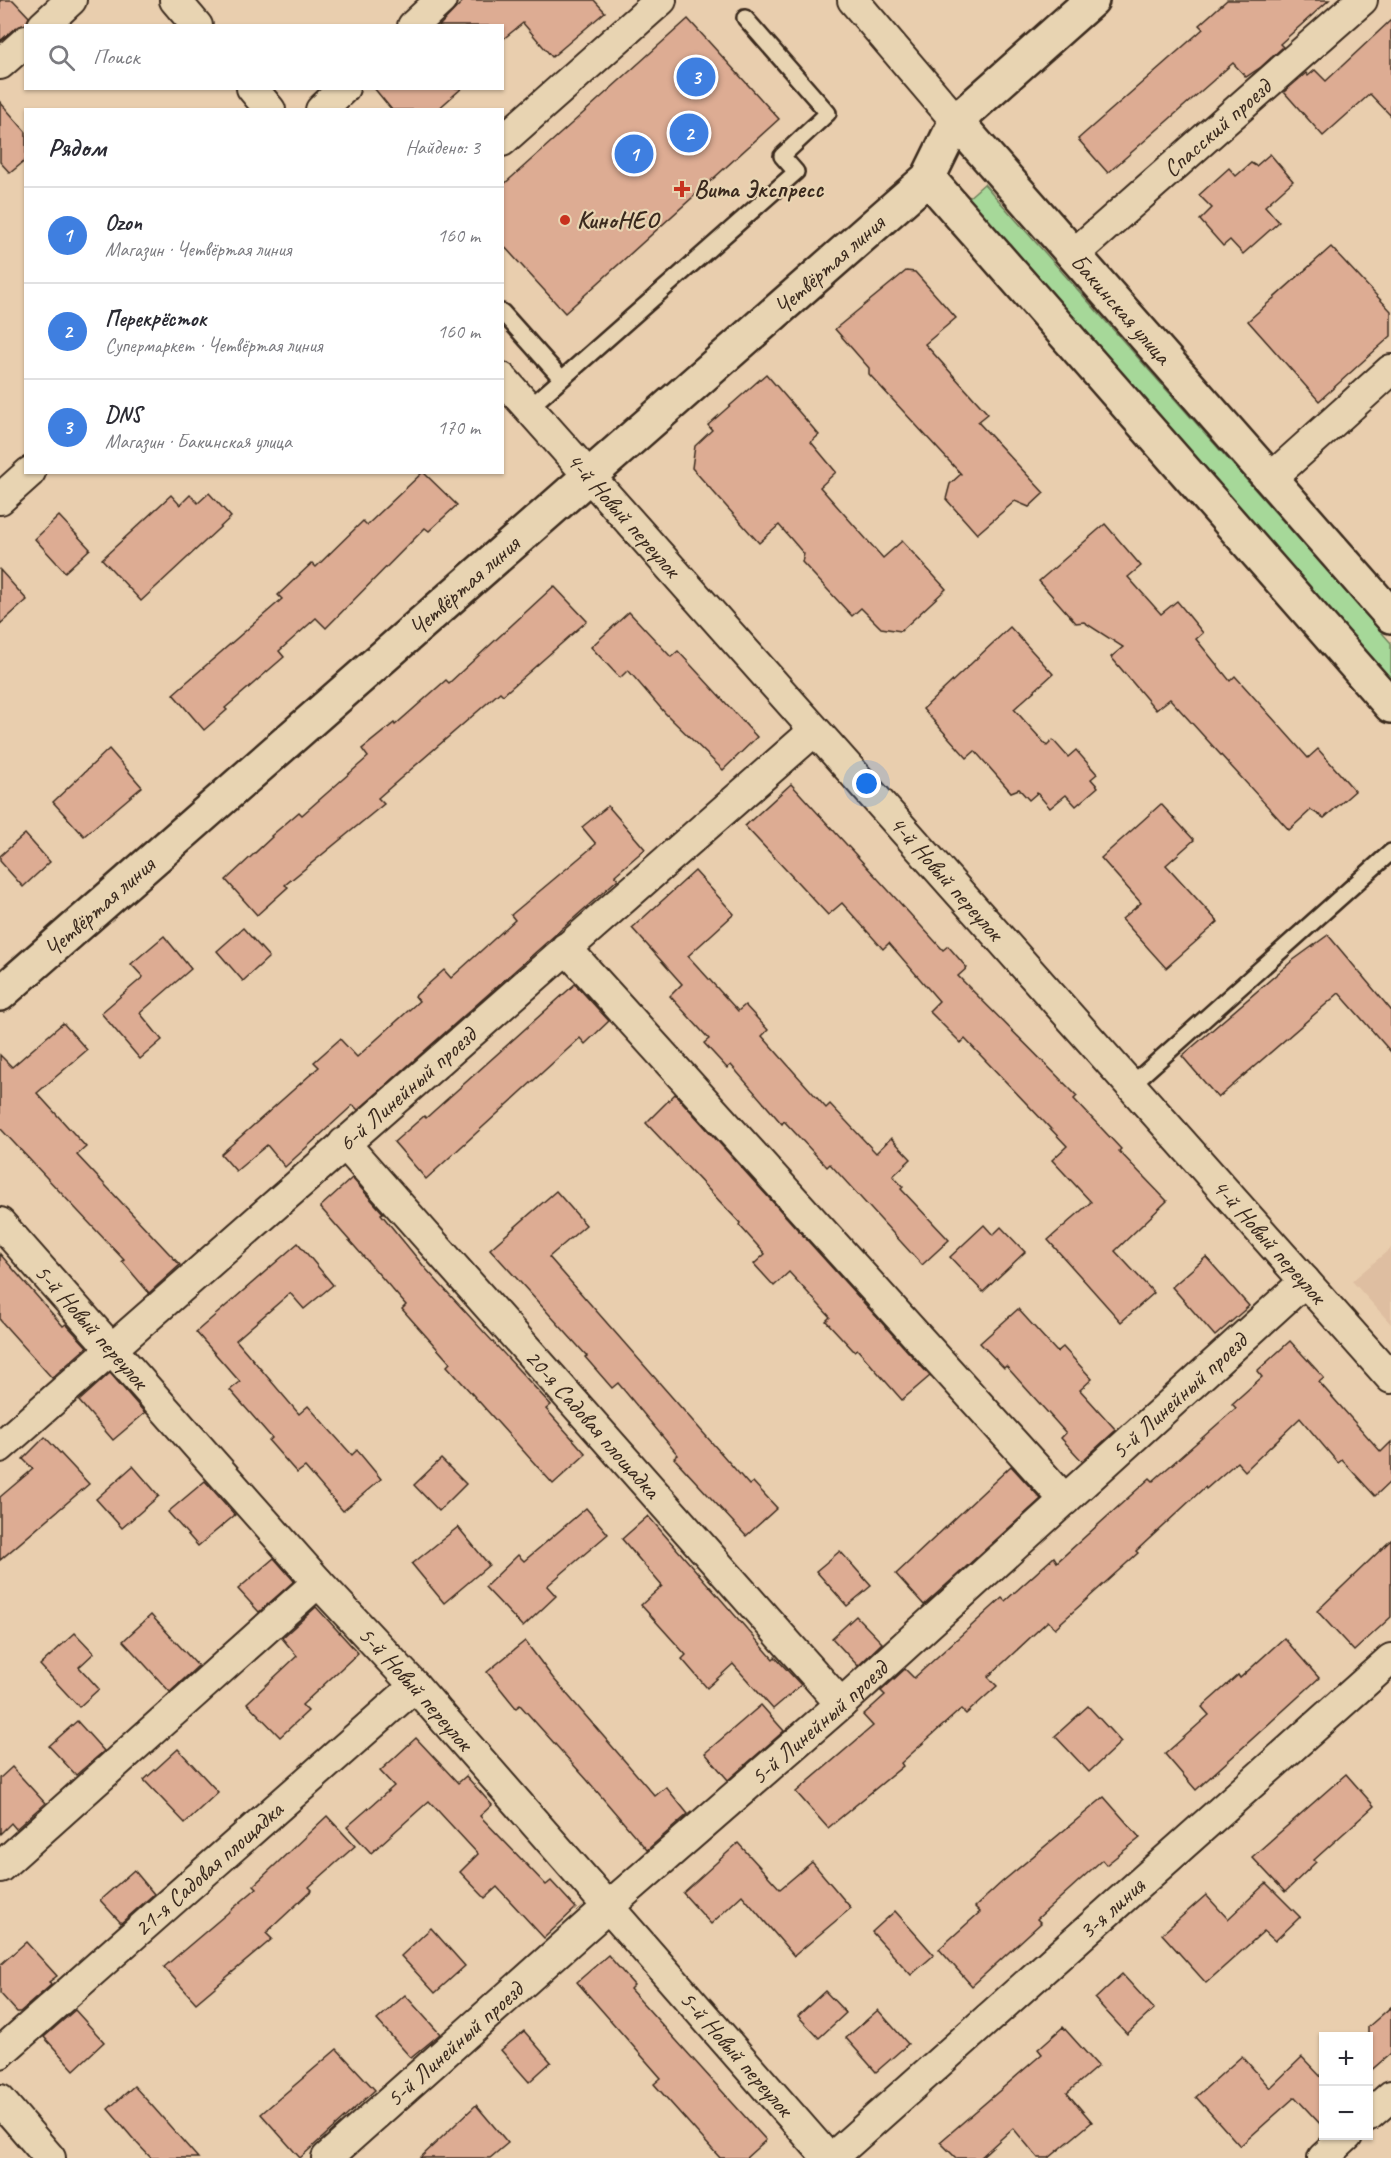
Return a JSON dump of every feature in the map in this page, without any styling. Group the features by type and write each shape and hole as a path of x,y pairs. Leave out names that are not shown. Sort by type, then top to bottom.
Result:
{"street":[{"path":"45,24 72,0"},
{"path":"175,0 195,24"},
{"path":"415,24 441,0"},
{"path":"504,139 662,0"},
{"name":"Бакинская улица","path":"853,0 1072,255 1391,616"},
{"path":"1092,0 956,121 928,178 1391,706"},
{"name":"Спасский проезд","path":"1072,255 1362,0"},
{"path":"0,64 24,43"},
{"path":"254,90 268,108"},
{"path":"323,108 342,90"},
{"name":"Четвёртая линия","path":"0,994 928,178"},
{"path":"1270,479 1391,370"},
{"name":"4-й Новый переулок","path":"504,380 1391,1378"},
{"path":"0,499 28,474"},
{"name":"6-й Линейный проезд","path":"0,1447 814,731"},
{"path":"566,948 1065,1500"},
{"name":"20-я Садовая площадка","path":"344,1143 841,1704"},
{"name":"5-й Новый переулок","path":"0,1223 609,1906 840,2155"},
{"name":"5-й Линейный проезд","path":"327,2158 609,1906 841,1704 1305,1281"},
{"path":"0,1867 318,1582"},
{"name":"3-я линия","path":"840,2155 1391,1659"},
{"name":"21-я Садовая площадка","path":"0,2053 415,1686"},
{"path":"1373,2112 1391,2096"},
{"path":"0,2100 50,2158"},
{"path":"1323,2158 1343,2140"}],"lane":[{"path":"529,408 796,171 782,156 828,114 745,18"},
{"path":"504,314 561,378"},
{"path":"1130,1086 1391,852"}],"shaded area":[{"path":"1391,1248 1391,1324 1352,1281"}],"green space":[{"path":"984,184 1391,643 1391,680 966,200"}],"building":[{"path":"0,0 13,0 29,17 26,24 15,28 0,41"},
{"path":"464,0 594,0 605,12 552,57 523,23 504,38 504,24 441,24"},
{"path":"1227,0 1329,0 1280,44 1283,47 1261,67 1246,77 1233,63 1108,173 1078,139 1203,29 1199,25"},
{"path":"688,19 779,119 565,313 504,246 504,184"},
{"path":"1391,20 1391,116 1370,94 1323,136 1284,92 1306,73 1308,76 1315,70 1326,81"},
{"path":"376,90 460,90 439,108 390,108"},
{"path":"0,102 24,130 24,162 10,173 0,162"},
{"path":"1270,154 1293,181 1265,206 1279,222 1243,254 1230,240 1223,246 1200,220 1212,208 1199,195 1229,168 1236,176 1251,163 1256,166"},
{"path":"1331,247 1391,311 1391,336 1319,401 1248,321"},
{"path":"906,271 915,272 956,318 925,344 988,414 978,422 1044,493 1029,507 1015,501 977,534 946,499 950,484 961,474 869,374 869,368 835,329"},
{"path":"766,374 819,435 811,442 836,472 820,487 883,558 902,541 946,589 901,631 881,628 861,608 852,616 802,562 804,554 779,525 759,543 692,468 695,446 712,430 708,425"},
{"path":"421,474 425,474 457,505 429,531 425,528 326,628 316,618 279,651 284,657 225,708 227,710 204,730 173,694 282,599 278,595 312,563 316,567 363,521 367,525"},
{"path":"209,493 231,517 141,601 102,559 171,495 180,505 190,495 198,503"},
{"path":"59,516 90,549 65,572 35,539"},
{"path":"1105,524 1141,566 1128,577 1161,614 1177,601 1203,633 1196,639 1230,681 1235,676 1308,758 1318,749 1355,791 1324,818 1311,810 1289,830 1170,699 1156,710 1111,657 1123,647 1084,622 1076,623 1039,581"},
{"path":"0,570 27,600 0,624"},
{"path":"554,586 587,621 503,695 500,692 378,798 384,804 285,885 288,887 257,915 226,880 271,836 299,812 302,815 368,757 362,749 394,723 395,725 446,680 449,683"},
{"path":"629,612 671,657 678,651 757,737 723,770 665,713 628,670 620,678 591,647"},
{"path":"1010,627 1053,674 1014,709 1047,746 1053,740 1068,757 1076,750 1097,774 1091,779 1098,787 1076,806 1066,795 1050,808 1037,793 1029,800 1019,789 1011,792 975,751 967,758 923,709"},
{"path":"109,749 142,787 84,836 53,802"},
{"path":"791,784 943,950 948,946 967,968 958,976 1077,1096 1074,1099 1167,1201 1115,1251 1154,1293 1121,1322 1048,1240 1091,1202 1052,1160 1067,1146 965,1039 961,1043 929,1011 939,1001 889,943 883,949 842,903 828,915 745,826"},
{"path":"1161,804 1194,840 1166,865 1218,922 1166,968 1122,919 1141,903 1101,858"},
{"path":"608,806 645,849 615,875 618,879 358,1110 353,1105 285,1167 267,1145 236,1171 221,1154 319,1067 314,1062 340,1039 357,1057 419,1001 415,996 444,970 451,978 515,920 511,915 596,844 582,827"},
{"path":"25,834 50,862 23,887 0,861 0,856"},
{"path":"695,871 734,914 688,956 738,1011 745,1005 768,1030 762,1036 826,1108 830,1104 876,1153 891,1138 911,1159 893,1176 903,1187 901,1189 949,1240 922,1265 830,1164 827,1167 784,1121 782,1124 731,1065 727,1068 704,1043 709,1039 670,996 682,984 632,928"},
{"path":"243,928 269,957 243,981 217,951"},
{"path":"1328,935 1391,1010 1391,1052 1339,993 1218,1098 1182,1056 1292,961"},
{"path":"164,936 191,969 140,1013 162,1040 140,1059 101,1013 143,977 131,964"},
{"path":"575,984 609,1021 585,1044 580,1038 426,1179 394,1142 424,1116 426,1118"},
{"path":"63,1023 87,1050 37,1093 86,1147 77,1155 180,1265 149,1293 122,1261 124,1260 0,1128 0,1055 12,1067"},
{"path":"675,1094 930,1376 902,1400 857,1349 854,1351 826,1321 830,1317 789,1272 774,1286 754,1264 765,1254 739,1225 740,1223 646,1123"},
{"path":"352,1178 383,1213 381,1214 426,1269 551,1405 546,1409 586,1454 553,1484 447,1366 450,1363 402,1309 406,1305 320,1207"},
{"path":"556,1191 586,1225 549,1257 749,1485 753,1482 777,1508 746,1536 674,1458 678,1455 618,1383 612,1388 585,1357 587,1356 490,1249"},
{"path":"984,1225 993,1235 1001,1227 1025,1252 983,1292 950,1257"},
{"path":"298,1243 333,1285 304,1309 290,1293 236,1340 299,1414 308,1406 352,1455 357,1450 381,1479 343,1511 305,1467 297,1473 269,1441 272,1438 230,1390 240,1382 196,1332"},
{"path":"0,1254 63,1326 66,1324 87,1347 52,1378 0,1320"},
{"path":"1206,1257 1249,1306 1215,1336 1172,1287"},
{"path":"1018,1309 1057,1352 1063,1347 1092,1379 1080,1390 1116,1430 1082,1461 1061,1438 1066,1433 1006,1366 1004,1368 980,1343"},
{"path":"1290,1341 1324,1378 1319,1382 1381,1452 1391,1442 1391,1481 1375,1496 1342,1460 1338,1463 1300,1418 1245,1471 1237,1462 1206,1489 1205,1487 1136,1551 1138,1553 1055,1628 1048,1621 988,1677 997,1686 966,1714 961,1709 901,1763 903,1766 828,1828 796,1792 873,1726 863,1715 885,1695 881,1691 905,1669 914,1678 1002,1598 1005,1601 1054,1557 1057,1562 1150,1478 1153,1481 1236,1408 1232,1404 1262,1377 1257,1371"},
{"path":"110,1373 145,1413 113,1440 79,1401"},
{"path":"45,1437 89,1484 0,1560 0,1497 33,1469 23,1459"},
{"path":"441,1459 466,1484 439,1511 414,1485"},
{"path":"133,1466 159,1496 122,1528 96,1499"},
{"path":"1011,1466 1041,1499 924,1605 896,1574"},
{"path":"205,1481 235,1515 198,1546 168,1512"},
{"path":"586,1508 608,1534 547,1586 556,1596 523,1627 485,1587 518,1555 524,1561"},
{"path":"648,1516 773,1659 775,1657 801,1685 773,1709 733,1664 707,1688 682,1659 686,1655 641,1605 662,1586 622,1539"},
{"path":"458,1527 489,1565 444,1603 412,1564"},
{"path":"1391,1540 1391,1617 1354,1651 1317,1611"},
{"path":"840,1551 871,1586 847,1606 816,1571"},
{"path":"274,1558 294,1581 259,1612 238,1589"},
{"path":"316,1607 358,1653 302,1705 308,1711 280,1737 247,1703 297,1656 282,1638"},
{"path":"151,1615 198,1666 170,1692 123,1641"},
{"path":"856,1616 882,1643 858,1666 832,1638"},
{"path":"75,1633 94,1653 79,1667 99,1689 79,1707 40,1665"},
{"path":"1284,1638 1319,1678 1196,1790 1165,1754 1209,1715 1202,1707 1238,1675 1240,1678"},
{"path":"525,1641 553,1678 655,1796 666,1787 688,1814 647,1850 520,1705 516,1708 487,1672"},
{"path":"761,1705 784,1731 728,1780 705,1753"},
{"path":"1088,1706 1121,1742 1089,1772 1055,1736"},
{"path":"77,1721 104,1751 76,1775 49,1746"},
{"path":"416,1738 458,1783 466,1776 492,1805 480,1816 546,1885 551,1881 576,1908 544,1938 497,1887 485,1898 460,1872 478,1854 429,1801 371,1853 347,1827 394,1786 380,1771"},
{"path":"178,1749 218,1792 185,1823 144,1780"},
{"path":"12,1767 45,1803 16,1829 11,1823 0,1834 0,1778"},
{"path":"1346,1774 1374,1806 1314,1860 1316,1862 1285,1892 1252,1857"},
{"path":"1104,1797 1140,1838 1106,1865 1102,1860 1037,1919 1041,1923 972,1986 939,1949 980,1912 975,1907 1002,1882"},
{"path":"327,1816 355,1846 309,1887 312,1890 266,1933 272,1939 196,2003 164,1967 257,1888 254,1885"},
{"path":"738,1843 780,1889 812,1862 851,1908 794,1956 742,1895 711,1924 683,1893"},
{"path":"134,1870 154,1894 121,1923 100,1900"},
{"path":"1266,1883 1300,1917 1275,1941 1264,1931 1206,1983 1162,1934 1206,1895 1228,1919"},
{"path":"895,1911 934,1955 911,1975 872,1932"},
{"path":"431,1928 465,1966 435,1993 401,1956"},
{"path":"26,1942 57,1976 49,1982 51,1985 20,2012 17,2012 0,1993 0,1965"},
{"path":"608,1955 634,1985 630,1989 766,2140 746,2158 720,2158 654,2084 661,2078 577,1982"},
{"path":"1122,1974 1154,2009 1127,2034 1095,1999"},
{"path":"825,1991 846,2013 819,2038 798,2016"},
{"path":"405,1995 440,2034 411,2058 377,2020"},
{"path":"1391,2007 1391,2053 1373,2069 1373,2032 1368,2032 1368,2027"},
{"path":"75,2010 104,2042 74,2070 44,2037"},
{"path":"878,2010 908,2044 876,2072 846,2038"},
{"path":"1063,2027 1098,2066 1067,2093 1092,2122 1049,2158 1038,2158 1013,2128 980,2158 956,2158 940,2142 1042,2054 1038,2049"},
{"path":"524,2031 551,2062 529,2082 501,2050"},
{"path":"337,2049 375,2090 300,2158 261,2114"},
{"path":"1242,2056 1270,2088 1302,2057 1319,2075 1319,2123 1295,2097 1240,2146 1196,2097"},
{"path":"134,2086 198,2158 151,2158 135,2141 108,2109"},
{"path":"476,2105 508,2143 490,2158 420,2158"}],"place":[{"name":"DNS","path":"696,77"},
{"name":"Перекрёсток","path":"689,133"},
{"name":"Ozon","path":"634,154"},
{"name":"Вита Экспресс","path":"682,189"},
{"name":"КиноНЕО","path":"565,220"}]}
